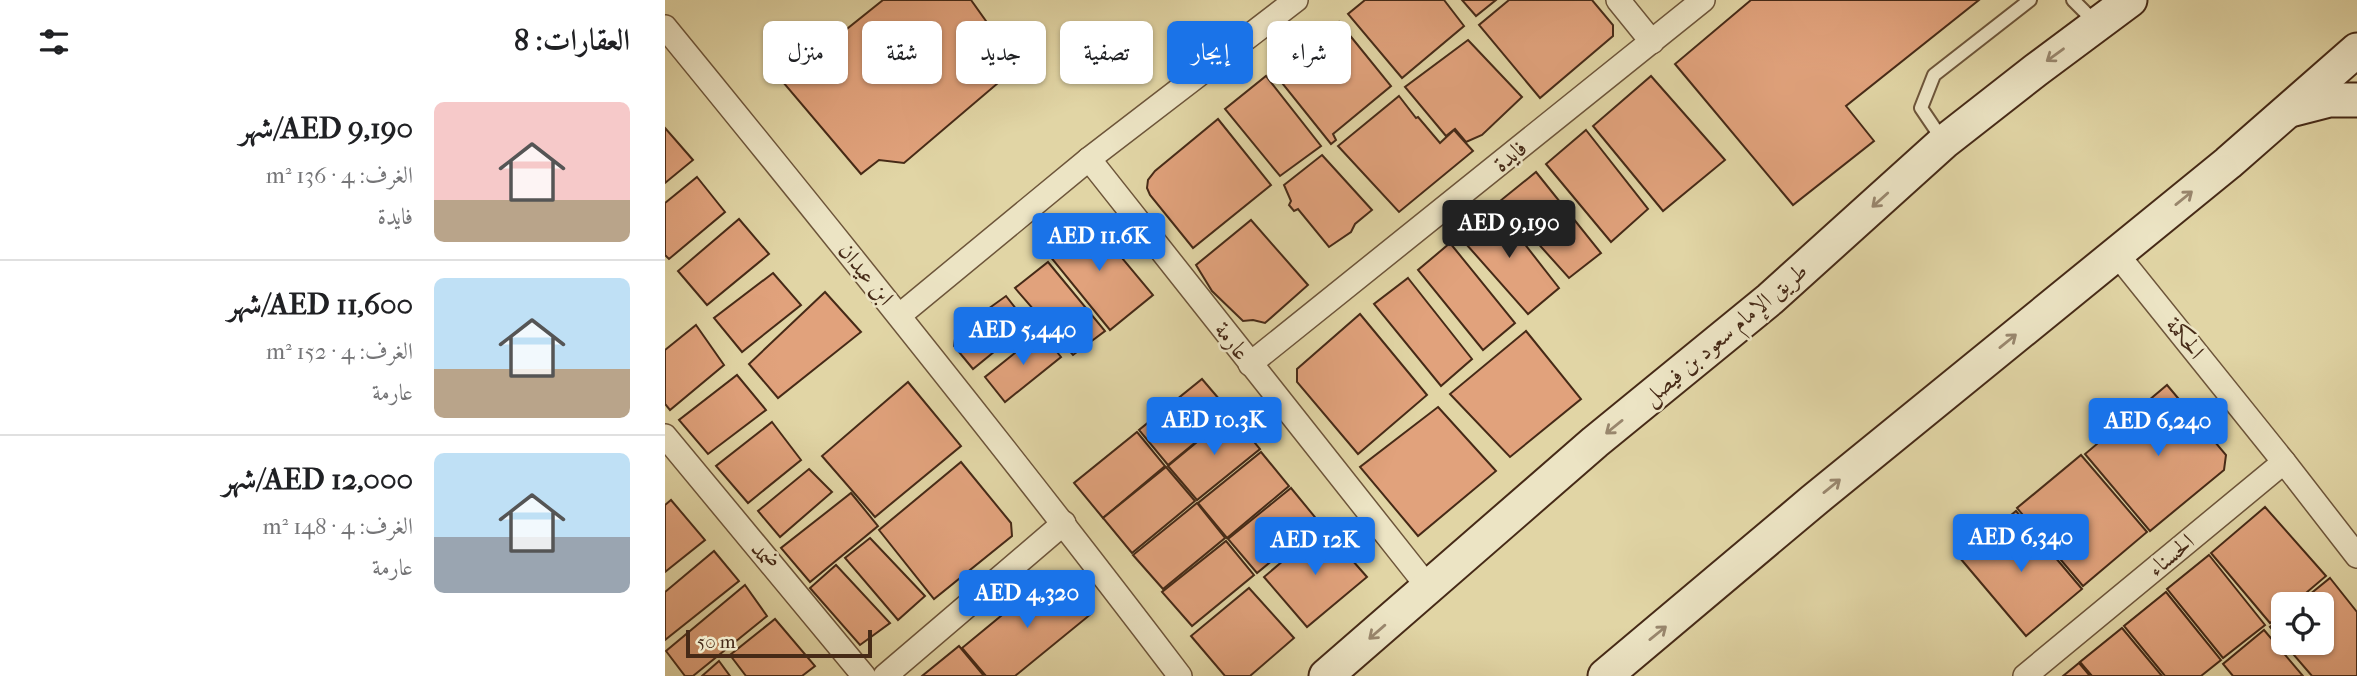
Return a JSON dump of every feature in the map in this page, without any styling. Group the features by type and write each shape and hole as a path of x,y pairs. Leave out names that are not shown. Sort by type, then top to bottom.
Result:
{"main road":[{"name":"طريق الإمام سعود بن فيصل","path":"1326,676 1595,442 1770,299 1944,142 2118,9"},
{"path":"1605,676 1813,501 2228,163 2357,50"},
{"path":"2289,111 2329,100 2357,100"}],"street":[{"path":"1618,0 1653,42"},
{"name":"فايدة","path":"1250,364 1703,0"},
{"path":"900,315 1089,159 1291,1"},
{"name":"ابن عيدان","path":"665,27 900,315 1181,676"},
{"name":"عارمة","path":"1089,159 1428,587"},
{"name":"الحكمة","path":"2116,253 2357,556"},
{"name":"ضمد","path":"665,436 864,676"},
{"name":"الحسناء","path":"2025,676 2284,462"},
{"path":"885,676 1064,523"}],"lane":[{"path":"1944,142 1920,108 1934,75 2031,0"},
{"path":"2073,0 2118,9"}],"building":[{"path":"883,0 971,0 986,21 956,21 956,84 997,84 904,163 879,160 861,174 785,84 848,84 848,28"},
{"path":"1365,0 1444,0 1464,26 1402,78 1348,14"},
{"path":"1462,0 1496,0 1476,16"},
{"path":"1509,0 1592,0 1613,25 1613,36 1540,98 1479,25"},
{"path":"1751,0 1979,0 1846,106 1874,141 1793,205 1675,64"},
{"path":"1351,37 1391,86 1333,134 1336,140 1331,144 1283,84 1351,84"},
{"path":"1468,40 1522,97 1482,135 1466,142 1455,129 1446,136 1405,87"},
{"path":"1266,76 1267,84 1272,84 1321,146 1280,176 1225,109"},
{"path":"1651,76 1725,160 1663,211 1593,126"},
{"path":"1399,96 1440,143 1454,130 1473,151 1399,212 1338,146"},
{"path":"1218,119 1271,185 1193,248 1150,195 1148,180 1155,171"},
{"path":"665,128 693,160 665,183"},
{"path":"1586,130 1648,209 1611,242 1546,164"},
{"path":"1322,155 1372,210 1355,224 1351,232 1329,247 1298,209 1294,211 1289,205 1291,201 1284,185"},
{"path":"1536,172 1601,253 1569,278 1500,201"},
{"path":"697,177 725,212 669,259 665,255 665,203"},
{"path":"1495,206 1559,288 1528,314 1459,236"},
{"path":"1086,215 1153,295 1110,330 1045,250"},
{"path":"739,219 769,254 707,305 678,271"},
{"path":"1251,220 1308,285 1265,323 1243,321 1212,291 1196,265"},
{"path":"1450,243 1515,323 1483,350 1418,270"},
{"path":"1048,262 1105,331 1073,355 1015,288"},
{"path":"773,273 801,305 742,352 714,318"},
{"path":"1408,278 1472,359 1441,386 1374,304"},
{"path":"825,292 861,332 778,398 749,364"},
{"path":"1006,296 1028,324 973,369 954,346 956,332"},
{"path":"1360,314 1427,395 1358,454 1297,382 1297,369"},
{"path":"696,325 724,365 670,410 665,404 665,350"},
{"path":"1526,331 1581,399 1510,457 1450,394"},
{"path":"1041,332 1061,357 1005,402 985,377"},
{"path":"737,375 766,410 708,454 679,420"},
{"path":"1202,379 1231,413 1168,465 1139,430"},
{"path":"908,382 961,446 875,517 822,456"},
{"path":"2167,385 2226,455 2224,470 2150,531 2085,454"},
{"path":"1438,407 1496,471 1418,536 1360,467"},
{"path":"1231,414 1260,449 1197,500 1168,466"},
{"path":"772,422 801,460 748,503 716,466"},
{"path":"1137,432 1165,466 1103,518 1074,483"},
{"path":"1261,452 1289,486 1227,538 1198,503"},
{"path":"2081,455 2147,532 2083,586 2017,508"},
{"path":"961,462 1011,523 1012,536 934,599 879,530"},
{"path":"1166,467 1195,501 1132,553 1103,518"},
{"path":"809,469 832,492 780,537 758,511"},
{"path":"1291,488 1319,522 1257,573 1228,539"},
{"path":"851,493 878,526 810,582 781,548"},
{"path":"671,500 705,540 665,572 665,505"},
{"path":"1197,503 1225,538 1163,589 1133,555"},
{"path":"2265,507 2326,576 2307,592 2271,592 2270,623 2211,553"},
{"path":"2016,511 2082,589 2026,636 1960,558"},
{"path":"1323,527 1367,577 1307,627 1264,577"},
{"path":"870,538 925,596 898,620 845,558"},
{"path":"1226,541 1254,575 1192,626 1162,592"},
{"path":"714,551 739,581 665,640 665,592"},
{"path":"2209,555 2265,625 2223,658 2167,589"},
{"path":"836,565 890,623 860,645 810,588"},
{"path":"1047,578 1062,581 1091,614 1015,676 986,676 962,648"},
{"path":"2330,578 2357,612 2357,676 2312,676 2294,655 2334,655 2334,592 2313,592"},
{"path":"745,585 767,616 693,676 685,676 666,651"},
{"path":"1249,588 1294,638 1250,676 1225,676 1191,636"},
{"path":"2166,592 2221,660 2201,676 2165,676 2124,626"},
{"path":"775,619 815,666 802,676 746,676 730,655"},
{"path":"2122,628 2162,676 2092,676 2080,662"},
{"path":"2264,630 2271,638 2271,655 2285,655 2303,676 2233,676 2223,664"},
{"path":"959,646 984,676 922,676"},
{"path":"719,661 730,676 702,676"},
{"path":"2079,663 2090,676 2063,676"}]}
